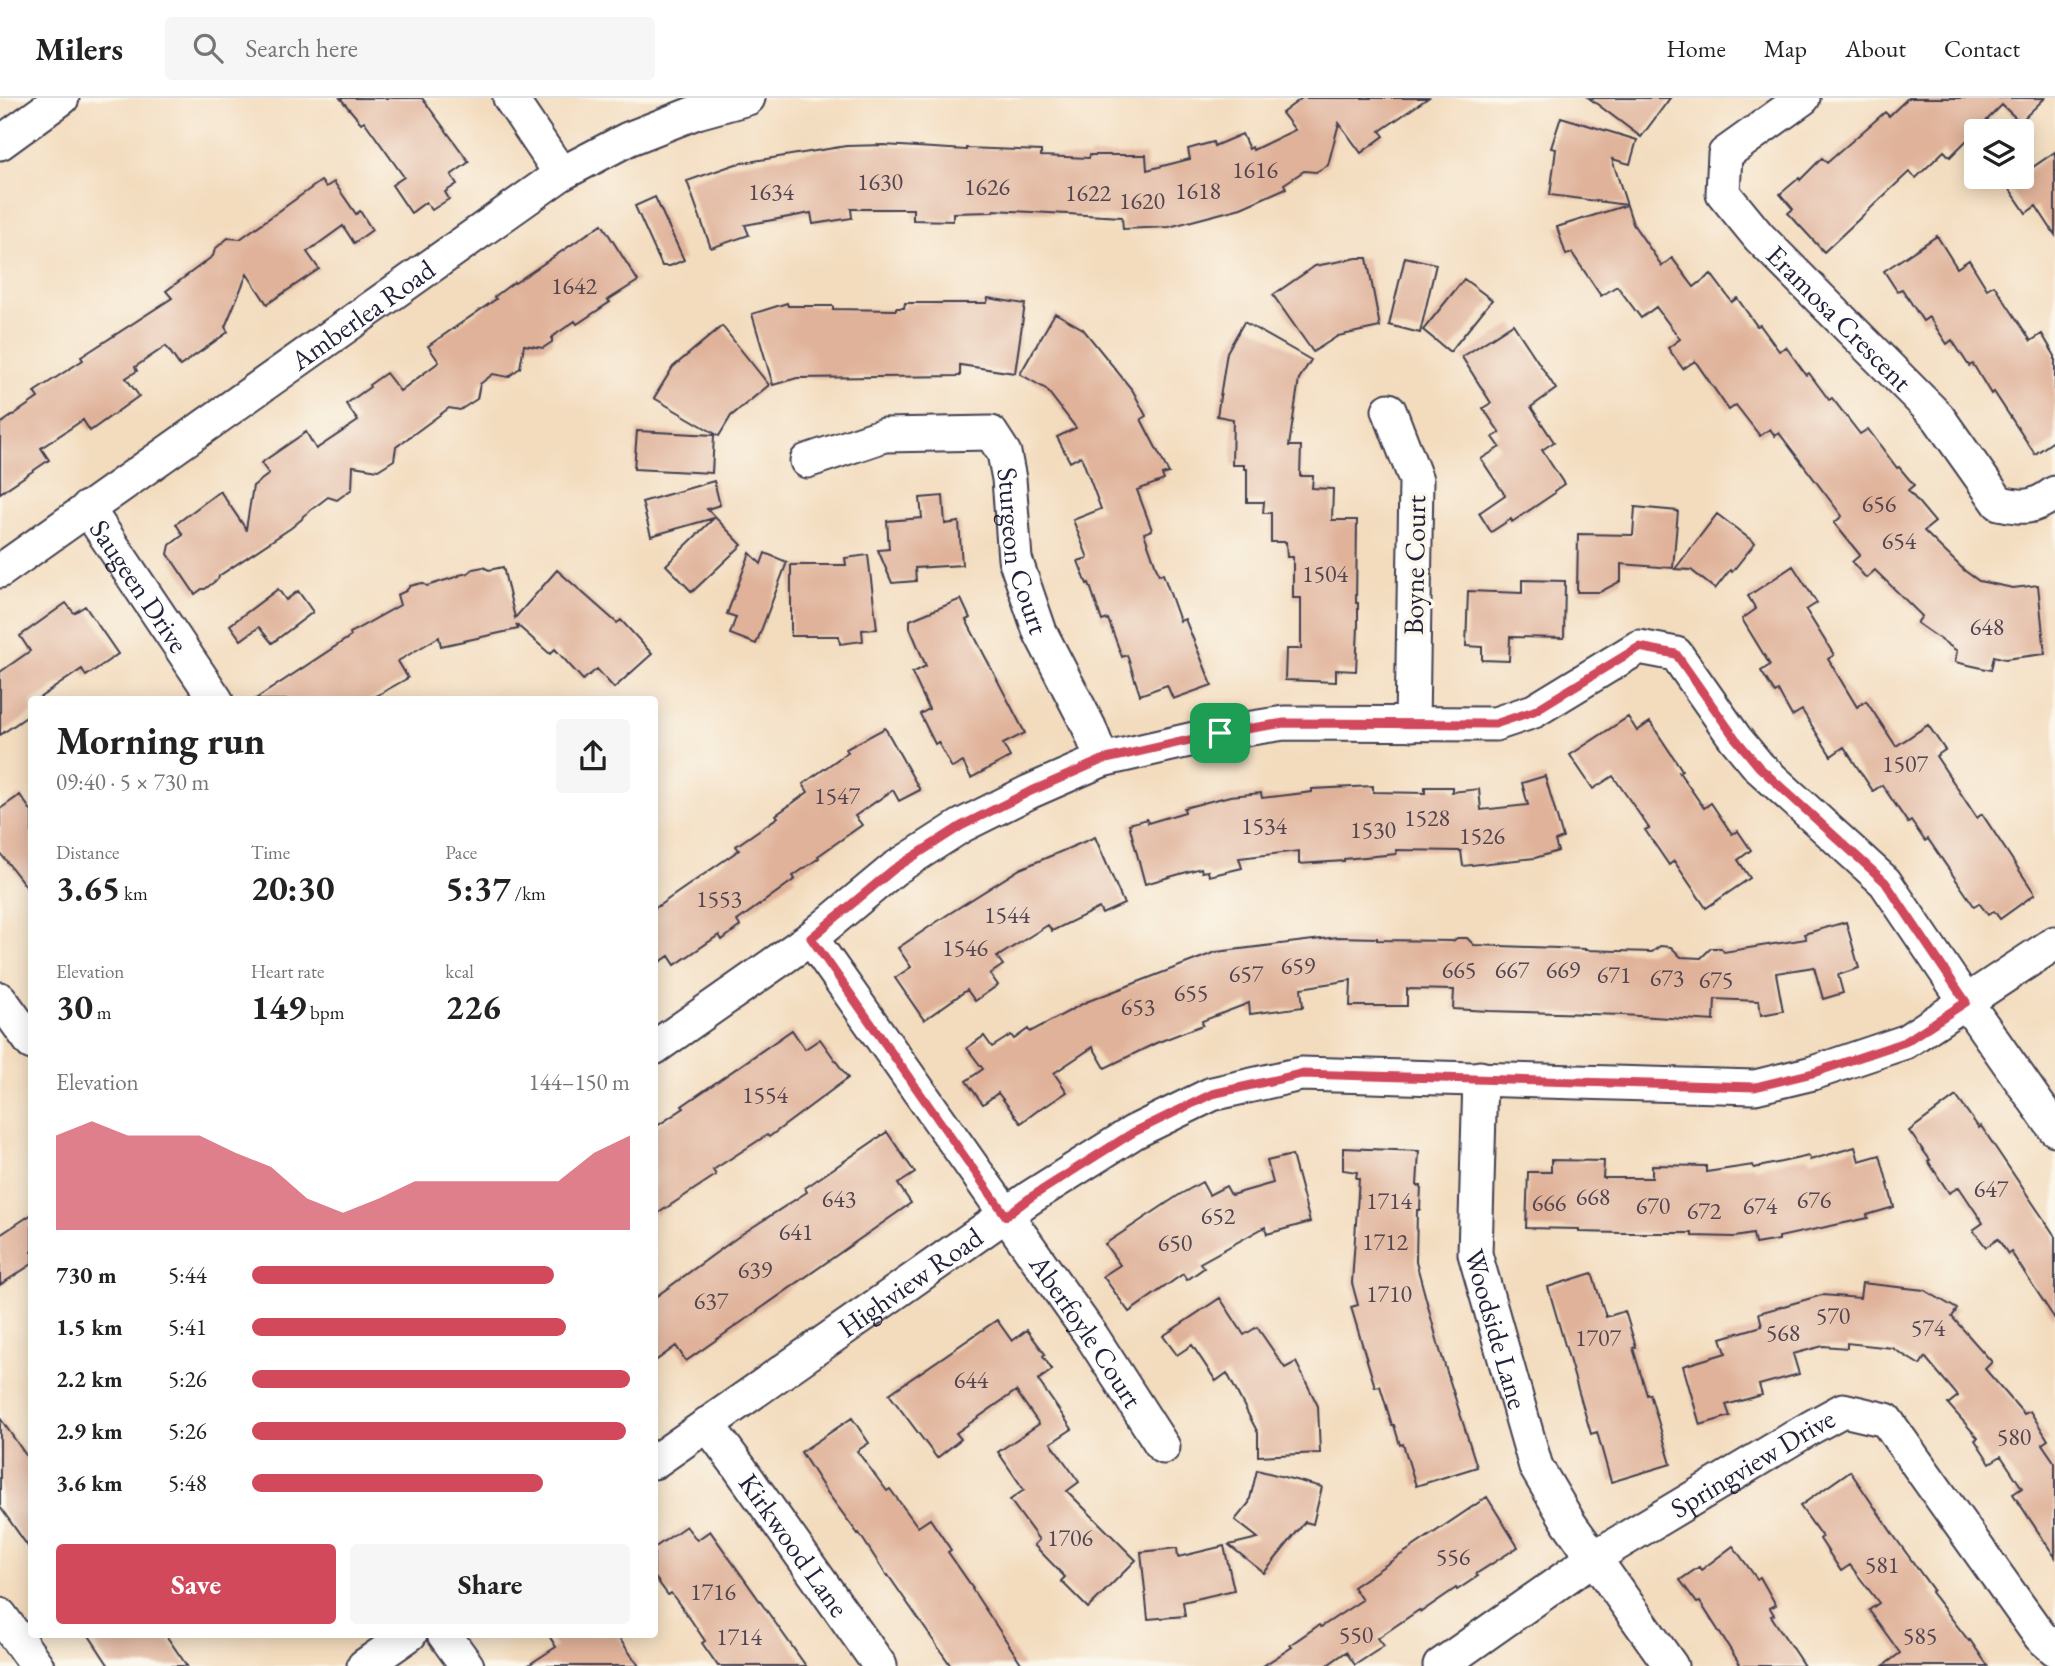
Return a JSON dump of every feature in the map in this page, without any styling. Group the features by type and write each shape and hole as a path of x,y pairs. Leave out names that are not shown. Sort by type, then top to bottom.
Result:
{"street":[{"path":"0,143 62,98"},
{"path":"510,98 561,174"},
{"name":"Amberlea Road","path":"0,571 561,174 628,139 697,112 748,98"},
{"name":"Eramosa Crescent","path":"1804,98 1725,154 1723,192 1759,237 1938,417 1999,503 2019,507 2039,504 2055,493"},
{"name":"Boyne Court","path":"1389,410 1416,480 1412,724"},
{"name":"Sturgeon Court","path":"807,461 884,435 991,433 1004,453 1016,559 1040,632 1089,727 1102,760"},
{"name":"Saugeen Drive","path":"87,508 213,696"},
{"path":"658,1045 811,938 894,869 961,826 1102,760 1220,733 1284,723 1495,724 1534,711 1639,647 1676,654 1735,738 1759,767 1885,882 2055,1129"},
{"name":"Aberfoyle Court","path":"811,938 1093,1338 1163,1447"},
{"name":"Highview Road","path":"658,1459 1031,1197 1134,1132 1212,1094 1301,1074 1755,1087 1813,1073 1905,1042 2055,943"},
{"path":"0,999 28,1038"},
{"name":"Woodside Lane","path":"1480,1079 1475,1254 1536,1467 1569,1522 1595,1558"},
{"name":"Springview Drive","path":"1440,1666 1595,1558 1843,1410 1885,1420 2040,1636 2055,1649"},
{"name":"Kirkwood Lane","path":"707,1424 880,1666"},
{"path":"1595,1558 1671,1666"},
{"path":"0,1615 37,1666"},
{"path":"365,1666 404,1638"},
{"path":"447,1638 467,1666"}],"building":[{"path":"340,98 422,98 469,162 451,175 457,184 445,192 449,199 432,210 426,202 411,213 392,185 404,177 364,121 361,123"},
{"path":"1302,98 1428,98 1380,131 1384,136 1361,153 1339,123 1328,165 1316,172 1304,171 1284,184 1286,188 1241,208 1169,227 1123,229 1122,217 994,210 953,213 953,221 913,220 913,209 851,209 852,218 813,224 811,213 745,225 749,235 711,248 687,181 736,164 846,146 884,145 1041,151 1041,156 1089,158 1090,155 1146,155 1147,170 1190,159 1188,149 1213,142 1214,146 1242,134 1249,149 1252,147 1253,150 1295,130 1282,113"},
{"path":"1589,98 1670,98 1641,137"},
{"path":"1908,98 2045,98 2023,119 2017,119 2002,105 1988,119 1964,119 1964,143 1950,157 1944,151 1916,178 1909,172 1824,252 1788,213 1793,209 1780,194 1799,178 1800,180 1822,158 1827,163 1885,112 1889,116"},
{"path":"1561,117 1637,140 1630,164 1612,159 1627,205 1550,195 1556,149 1551,148"},
{"path":"2055,152 2055,235 2036,206 2026,213 2010,189 2034,189 2034,166"},
{"path":"321,181 326,187 334,182 356,214 360,211 372,230 354,243 343,226 307,252 319,269 267,304 247,274 225,327 228,332 180,366 166,346 135,367 137,371 126,378 139,396 90,431 83,420 41,448 49,460 0,493 0,424 38,398 34,392 83,360 81,357 172,298 166,291 213,256 215,249 228,238 240,239"},
{"path":"655,197 684,260 670,266 662,266 635,206"},
{"path":"1627,205 1633,224 1662,266 1672,258 1694,287 1711,274 1732,302 1737,298 1779,351 1786,347 1806,375 1809,373 1829,400 1832,398 1860,434 1868,429 1897,468 1899,467 1914,485 1908,490 1935,522 1924,531 1965,571 1979,581 2013,588 2038,585 2045,654 2005,659 1994,656 1991,670 1955,662 1957,651 1917,623 1922,616 1875,570 1866,578 1852,562 1860,555 1834,523 1842,516 1779,433 1775,436 1770,429 1760,436 1736,405 1729,410 1695,361 1683,369 1668,348 1680,339 1656,307 1641,318 1617,286 1601,296 1572,253 1566,255 1557,227"},
{"path":"602,224 638,281 577,324 575,321 552,337 552,342 543,348 524,345 520,368 508,377 493,374 480,384 477,399 460,410 449,408 396,447 394,460 378,470 353,466 352,489 337,500 328,497 291,528 195,594 168,554 170,545 183,535 176,524 220,491 246,529 253,486 269,474 261,463 306,432 316,449 358,421 346,404 370,387 369,385 386,373 400,391 439,362 428,346 496,299 494,297 514,282"},
{"path":"1937,236 1957,268 1969,260 1987,289 1994,285 2031,341 2042,334 2055,356 2055,440 2035,454 1994,392 1991,394 1973,364 1969,366 1952,340 1947,344 1929,317 1923,321 1902,289 1897,291 1884,271"},
{"path":"1405,257 1436,264 1420,333 1389,325"},
{"path":"1367,258 1380,327 1338,336 1313,352 1273,295 1315,266"},
{"path":"1464,279 1492,300 1450,352 1423,330"},
{"path":"988,298 1025,304 1015,373 960,365 960,376 797,378 773,385 752,314 787,303 788,306 833,306 833,309 896,310 904,308 905,303 987,303"},
{"path":"1055,313 1083,329 1133,391 1146,416 1141,419 1169,473 1162,475 1164,480 1137,490 1152,530 1144,533 1159,575 1163,574 1180,621 1185,619 1212,685 1173,699 1167,685 1140,695 1127,655 1122,657 1108,619 1102,621 1078,561 1088,558 1073,520 1101,509 1081,456 1070,462 1057,437 1076,428 1046,389 1020,374"},
{"path":"1244,322 1311,360 1299,379 1289,446 1301,446 1300,476 1313,476 1312,488 1333,489 1332,520 1357,520 1356,671 1336,670 1336,682 1285,680 1286,649 1301,649 1301,598 1293,598 1293,557 1287,557 1286,542 1271,542 1271,513 1263,513 1264,502 1247,502 1247,469 1244,469 1244,465 1232,465 1233,419 1217,416 1227,352"},
{"path":"1513,324 1556,389 1531,407 1554,442 1542,450 1564,484 1512,522 1511,519 1491,532 1479,513 1505,495 1481,459 1500,447 1493,437 1500,433 1483,408 1491,403 1462,357"},
{"path":"722,326 769,385 731,416 719,436 654,398 673,367"},
{"path":"637,431 714,435 712,473 634,469"},
{"path":"714,481 720,505 707,509 742,545 692,592 666,565 714,518 651,536 642,502"},
{"path":"943,496 945,524 959,522 962,565 915,568 916,581 892,583 878,550 889,549 887,521 922,518 920,498"},
{"path":"1635,507 1678,511 1673,568 1621,564 1621,581 1600,592 1577,592 1578,534 1633,535"},
{"path":"1717,514 1755,543 1715,589 1691,570 1675,569"},
{"path":"750,553 761,564 765,553 787,562 756,644 730,634 736,617 727,614"},
{"path":"868,555 877,629 862,630 863,641 840,644 839,636 791,636 791,565 846,565 845,558"},
{"path":"1793,566 1817,603 1806,610 1834,655 1828,659 1857,707 1866,701 1896,746 1928,725 1945,750 1936,756 1977,818 1982,814 2035,894 2000,919 1994,911 1988,915 1979,903 1974,906 1928,839 1925,841 1911,821 1908,823 1882,785 1873,791 1844,747 1831,756 1802,710 1792,716 1778,691 1775,693 1761,671 1770,665 1742,619 1756,609 1748,596"},
{"path":"503,567 515,618 557,570 617,623 621,620 652,654 614,688 597,669 583,680 555,649 550,654 516,624 518,629 441,646 439,637 398,661 408,678 376,696 260,696 351,636 350,633 400,605 397,595 410,586 422,583 427,586 473,569"},
{"path":"1522,580 1565,581 1564,638 1510,637 1509,661 1482,660 1482,647 1466,646 1468,591 1522,593"},
{"path":"278,589 286,600 298,591 313,612 272,643 259,627 241,640 230,625"},
{"path":"961,599 970,618 966,620 1025,733 1003,744 1010,757 971,778 963,762 952,768 938,742 935,744 920,714 929,709 912,673 926,666 910,628 910,620"},
{"path":"66,603 74,613 85,606 118,654 86,676 82,669 42,696 28,696 28,716 0,735 0,672 30,651 20,636"},
{"path":"1628,717 1637,731 1650,722 1704,808 1711,803 1732,834 1738,831 1751,850 1738,860 1750,878 1706,908 1674,861 1669,865 1645,830 1649,828 1613,776 1593,789 1570,755"},
{"path":"885,728 920,790 899,801 893,790 855,816 862,825 818,856 819,858 793,876 795,879 737,921 740,926 722,940 719,935 675,965 669,956 658,963 658,906 739,850 736,846 808,792 803,784 848,752 846,749"},
{"path":"1545,776 1563,838 1555,841 1558,851 1535,858 1463,866 1461,851 1396,850 1396,854 1299,864 1299,851 1239,858 1242,868 1209,876 1208,871 1202,872 1201,868 1145,884 1129,824 1147,819 1148,823 1185,812 1184,808 1230,796 1261,793 1262,798 1312,792 1312,789 1373,786 1373,792 1425,793 1425,787 1452,787 1452,792 1479,789 1481,810 1528,805 1522,783"},
{"path":"20,795 28,806 28,889 0,853 0,809"},
{"path":"1095,837 1124,904 1102,914 1099,908 1052,931 1048,925 997,957 1003,965 990,974 998,985 975,1001 967,990 924,1020 895,978 911,967 898,948 1020,869"},
{"path":"1846,922 1859,968 1838,975 1843,993 1823,999 1814,967 1776,973 1783,1011 1761,1015 1759,1001 1715,999 1714,1021 1453,1009 1454,990 1407,989 1407,1006 1350,1006 1351,980 1301,988 1303,1007 1250,1014 1249,1003 1202,1021 1203,1025 1156,1043 1105,1068 1093,1047 1054,1073 1067,1092 1021,1123 998,1093 983,1104 966,1081 983,1069 967,1048 984,1036 992,1047 1011,1035 1014,1039 1028,1029 1030,1032 1086,1002 1216,952 1338,937 1453,941 1467,938 1474,945 1585,950 1652,952 1660,946 1671,947 1681,957 1701,958 1711,948 1721,948 1724,952 1806,939 1804,934"},
{"path":"792,1030 805,1049 820,1039 848,1078 769,1137 767,1135 713,1170 716,1175 658,1213 658,1125 684,1108 682,1106"},
{"path":"1956,1096 1979,1128 1981,1126 2055,1236 2055,1319 2011,1252 2008,1254 1998,1239 1986,1247 1973,1230 1983,1223 1959,1187 1949,1193 1909,1131"},
{"path":"887,1132 915,1173 898,1184 911,1203 686,1361 676,1346 658,1359 658,1295 742,1234 807,1192 805,1188"},
{"path":"1855,1147 1859,1161 1880,1155 1894,1207 1867,1215 1868,1218 1779,1237 1779,1240 1755,1244 1753,1234 1735,1237 1692,1236 1692,1233 1579,1232 1579,1229 1526,1228 1528,1172 1551,1172 1551,1160 1604,1161 1603,1178 1652,1178 1652,1165 1706,1166 1706,1172 1753,1165 1754,1168 1809,1156 1810,1160"},
{"path":"1343,1148 1419,1151 1417,1186 1421,1186 1420,1210 1417,1210 1416,1262 1439,1347 1477,1467 1416,1486 1380,1386 1375,1387 1351,1307 1358,1305 1352,1283 1359,1178 1356,1178 1357,1172 1343,1170"},
{"path":"1292,1155 1310,1222 1267,1234 1265,1227 1200,1263 1204,1268 1187,1280 1183,1274 1129,1312 1103,1276 1120,1265 1105,1244 1202,1182 1209,1195 1226,1186 1231,1195 1273,1183 1267,1161"},
{"path":"28,1217 28,1267 0,1285 0,1235"},
{"path":"1592,1273 1606,1317 1625,1311 1647,1395 1650,1394 1671,1464 1611,1482 1597,1432 1591,1434 1548,1287"},
{"path":"1862,1283 1924,1290 1957,1309 1952,1317 1992,1362 1985,1369 2024,1414 2030,1411 2048,1440 2042,1444 2055,1463 2055,1557 2013,1494 2022,1488 2001,1456 1990,1463 1975,1440 1978,1438 1948,1404 1958,1396 1925,1357 1920,1365 1892,1348 1847,1343 1847,1348 1823,1346 1793,1354 1799,1374 1759,1385 1762,1395 1726,1405 1730,1416 1700,1425 1683,1366 1726,1353 1721,1338 1762,1326 1759,1313 1822,1295 1860,1298"},
{"path":"1220,1298 1244,1335 1257,1327 1285,1368 1296,1362 1318,1406 1320,1453 1258,1456 1258,1433 1227,1373 1216,1381 1192,1345 1177,1355 1163,1336"},
{"path":"997,1320 1012,1341 1027,1330 1045,1354 1043,1356 1052,1370 1038,1380 1072,1429 1051,1443 1079,1482 1067,1491 1136,1560 1088,1608 1061,1581 1065,1577 1034,1545 1039,1540 1010,1500 1024,1490 998,1452 1039,1424 1016,1391 956,1433 961,1439 937,1458 889,1394"},
{"path":"0,1418 28,1458 28,1546 0,1507"},
{"path":"852,1418 869,1443 857,1451 918,1527 930,1519 951,1550 948,1552 1023,1666 951,1666 859,1533 824,1488 801,1452"},
{"path":"1257,1470 1322,1487 1313,1524 1305,1522 1264,1573 1229,1545 1258,1538 1235,1520 1249,1503"},
{"path":"1850,1471 1933,1590 1931,1592 1988,1666 1883,1666 1900,1653 1869,1610 1879,1603 1850,1565 1841,1571 1800,1506"},
{"path":"1487,1497 1518,1547 1476,1574 1478,1576 1457,1590 1456,1588 1421,1612 1419,1610 1378,1638 1384,1646 1355,1665 1346,1652 1326,1666 1263,1666 1319,1625 1321,1627 1362,1600 1353,1587"},
{"path":"686,1526 697,1540 710,1531 806,1666 718,1666 702,1643 705,1641 691,1620 671,1593 668,1595 658,1581 658,1545"},
{"path":"1224,1546 1234,1590 1183,1602 1185,1616 1148,1619 1141,1552 1177,1548 1178,1557"},
{"path":"1733,1546 1757,1579 1760,1577 1776,1605 1770,1608 1774,1615 1771,1616 1804,1666 1741,1666 1700,1602 1697,1603 1680,1580 1699,1567 1701,1570"},
{"path":"91,1638 168,1638 187,1666 109,1666"},
{"path":"550,1638 619,1638 639,1666 527,1666 556,1647"}],"route":[{"path":"1639,647 1676,654 1735,738 1759,767 1885,882 1966,1002 1905,1042 1813,1073 1755,1087 1301,1074 1212,1094 1134,1132 1031,1197 1006,1216 811,938 894,869 961,826 1102,760 1220,733 1284,723 1495,724 1534,711 1639,647"}]}
